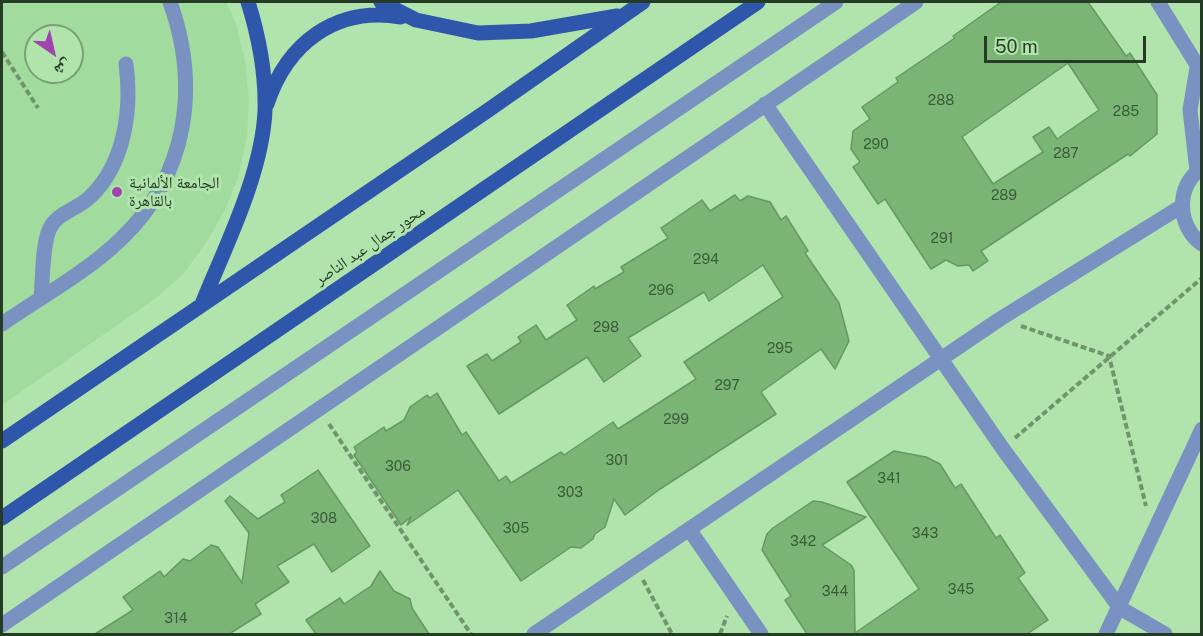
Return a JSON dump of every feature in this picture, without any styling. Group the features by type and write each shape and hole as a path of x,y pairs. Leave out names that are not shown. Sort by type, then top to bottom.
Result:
{"main road":[{"path":"248,2 260,43 265,111"},
{"path":"381,2 416,20"},
{"path":"2,441 642,2"},
{"name":"محور جمال عبد الناصر","path":"3,513 758,2"},
{"path":"202,304 246,194 257,157 265,111 275,80 294,52 319,31 350,18 383,14 478,33 531,31 623,15"}],"street":[{"path":"4,320 100,257 122,239 144,213 166,176 181,132 187,88 183,43 170,2"},
{"path":"2,567 836,2"},
{"path":"2,625 916,2"},
{"path":"1158,2 1199,71 1190,110 1199,170 1186,187 1182,206 1185,224 1194,239 1202,244"},
{"path":"41,297 51,226 59,217 89,198 108,175 114,163 127,116 126,64"},
{"path":"765,104 1003,449 1120,608 1165,634"},
{"path":"534,634 940,358 1182,206"},
{"path":"1106,634 1154,536 1202,429"},
{"path":"689,529 761,634"}],"path":[{"path":"2,52 38,108"},
{"path":"1003,449 1202,278"},
{"path":"1000,319 1109,356"},
{"path":"1109,356 1154,536"},
{"path":"318,409 471,634"},
{"path":"634,564 672,634"}],"shaded area":[{"name":"الجامعة الألمانية بالقاهرة","path":"2,2 226,2 236,24 245,61 249,99 247,137 239,175 225,210 206,243 183,274 155,299 2,405"}],"building":[{"path":"1001,2 1088,2 1126,56 1130,53 1157,95 1157,134 1130,156 1128,154 981,251 988,261 973,271 969,265 958,266 946,260 931,269 885,199 878,204 853,167 860,162 851,149 853,131 870,119 862,107 898,82 896,78 955,38 953,36","holes":["1068,63 1099,110 1057,139 1049,127 1033,137 1043,152 993,184 962,137"]},
{"path":"735,195 740,201 748,196 770,202 781,220 786,216 808,251 805,253 839,303 849,341 835,369 821,349 761,392 776,414 660,489 625,515 614,499 605,527 595,534 593,539 581,548 571,547 521,581 458,490 407,525 411,517 401,525 354,455 357,452 354,447 384,427 386,431 404,420 410,407 427,395 430,398 437,393 462,435 466,432 499,481 506,476 511,483 561,452 564,455 613,422 618,429 696,379 684,362 783,297 763,265 709,301 704,292 628,338 641,356 604,382 587,357 499,414 467,366 487,354 492,361 521,342 518,337 536,325 546,340 577,320 567,305 594,286 595,289 624,272 621,267 668,238 661,228 702,200 710,211"},
{"path":"894,451 926,457 940,464 955,488 961,484 996,538 1000,535 1025,573 1018,578 1048,620 1027,634 807,634 785,600 791,596 762,550 767,534 773,528 813,501 866,517 822,545 851,565 854,570 855,633 919,589 847,482"},
{"path":"318,470 370,546 332,572 314,544 277,566 289,582 255,604 261,614 229,634 95,634 133,610 123,597 160,571 164,577 183,559 190,561 211,545 218,547 242,583 249,533 225,501 230,496 258,519 285,502 281,495"},
{"path":"380,571 394,591 410,599 412,608 429,634 316,634 306,620 340,598 344,604 371,586"}],"place":[{"name":"الجامعة الألمانية بالقاهرة","path":"117,192"}]}
